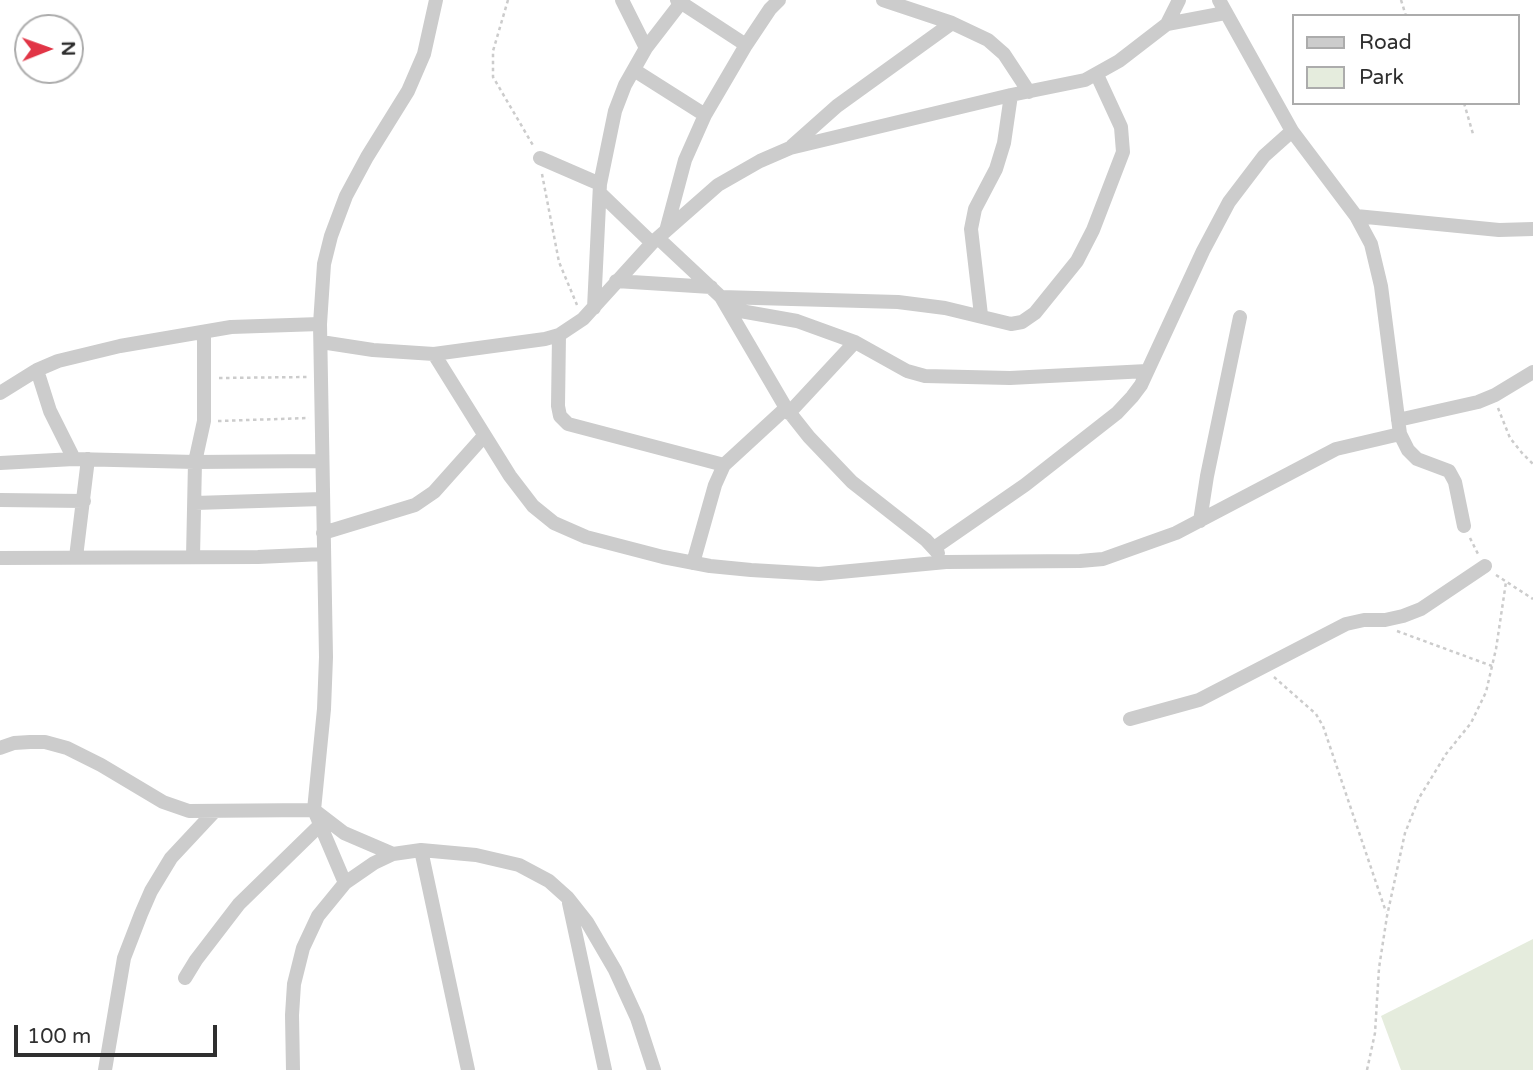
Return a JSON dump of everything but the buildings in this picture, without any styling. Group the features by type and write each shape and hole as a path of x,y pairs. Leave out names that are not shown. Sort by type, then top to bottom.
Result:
{"street":[{"path":"345,883 314,810 326,657 320,324 324,264 346,196 408,91 424,54 436,0"},
{"path":"622,0 646,48"},
{"path":"659,238 685,160 705,115 770,9 779,0"},
{"path":"883,0 975,32 997,47 1029,92"},
{"path":"1167,24 1179,0"},
{"path":"594,308 603,161 615,111 646,48 681,1 747,45"},
{"path":"321,342 373,350 434,354 559,335 577,324 594,308 616,281 659,238 734,175 790,148 1011,95 1072,84 1097,75 1167,24 1222,7 1292,131 1356,216 1371,244 1381,286 1399,427 1408,450 1417,459 1449,471 1455,482 1464,526"},
{"path":"790,148 837,106 952,23"},
{"path":"634,70 705,115"},
{"path":"616,281 716,292 898,302 981,315 1016,324 1031,316 1077,261 1093,230 1121,161 1124,142 1118,120 1097,75"},
{"path":"981,315 971,229 978,202 1001,155 1011,95"},
{"path":"934,548 1003,502 1109,419 1132,397 1229,202 1264,156 1292,131"},
{"path":"540,158 600,189 659,238 716,292 730,309 788,410 852,482 934,548 946,562"},
{"path":"1356,216 1499,230 1533,229"},
{"path":"730,309 797,321 855,342 907,371 945,378 1010,378 1147,371"},
{"path":"1200,521 1240,317"},
{"path":"0,393 37,370 94,351 204,331 260,325 320,324"},
{"path":"193,557 195,461 204,421 204,331"},
{"path":"559,335 558,406 568,424 724,465"},
{"path":"693,564 715,485 724,465 788,410 855,342"},
{"path":"434,354 522,493 554,523 586,537 693,564 819,574 946,562 1103,559 1149,544 1200,521 1320,455 1493,396 1533,372"},
{"path":"37,370 50,411 81,459 84,501 76,557"},
{"path":"323,533 415,505 434,492 484,436"},
{"path":"0,463 81,459 322,461"},
{"path":"195,503 322,499"},
{"path":"0,500 84,501"},
{"path":"0,558 323,554"},
{"path":"1130,719 1199,700 1346,624 1364,620 1385,620 1421,609 1486,566"},
{"path":"0,748 14,743 30,742 56,745 101,765 163,802 189,811 314,810 344,833 393,854"},
{"path":"104,1070 124,958 137,922 151,891 171,858 214,812"},
{"path":"185,978 239,904 320,825"},
{"path":"421,850 468,1070"},
{"path":"293,1070 292,1015 298,966 318,916 345,883 382,859 393,854 421,850 476,855 519,865 549,881 568,898 587,922 615,970 637,1018 653,1070"},
{"path":"568,898 605,1070"}],"path":[{"path":"1465,105 1474,134"},
{"path":"205,378 321,377"},
{"path":"1493,396 1510,438 1533,464"},
{"path":"204,421 322,417"},
{"path":"1367,1070 1375,1033 1379,968 1387,916 1405,834 1419,798 1446,754 1471,723 1486,692 1506,582"},
{"path":"1390,629 1492,666"},
{"path":"1263,668 1316,714 1323,726 1387,916"}],"green space":[{"path":"1533,939 1533,1070 1401,1070 1381,1016"}]}
